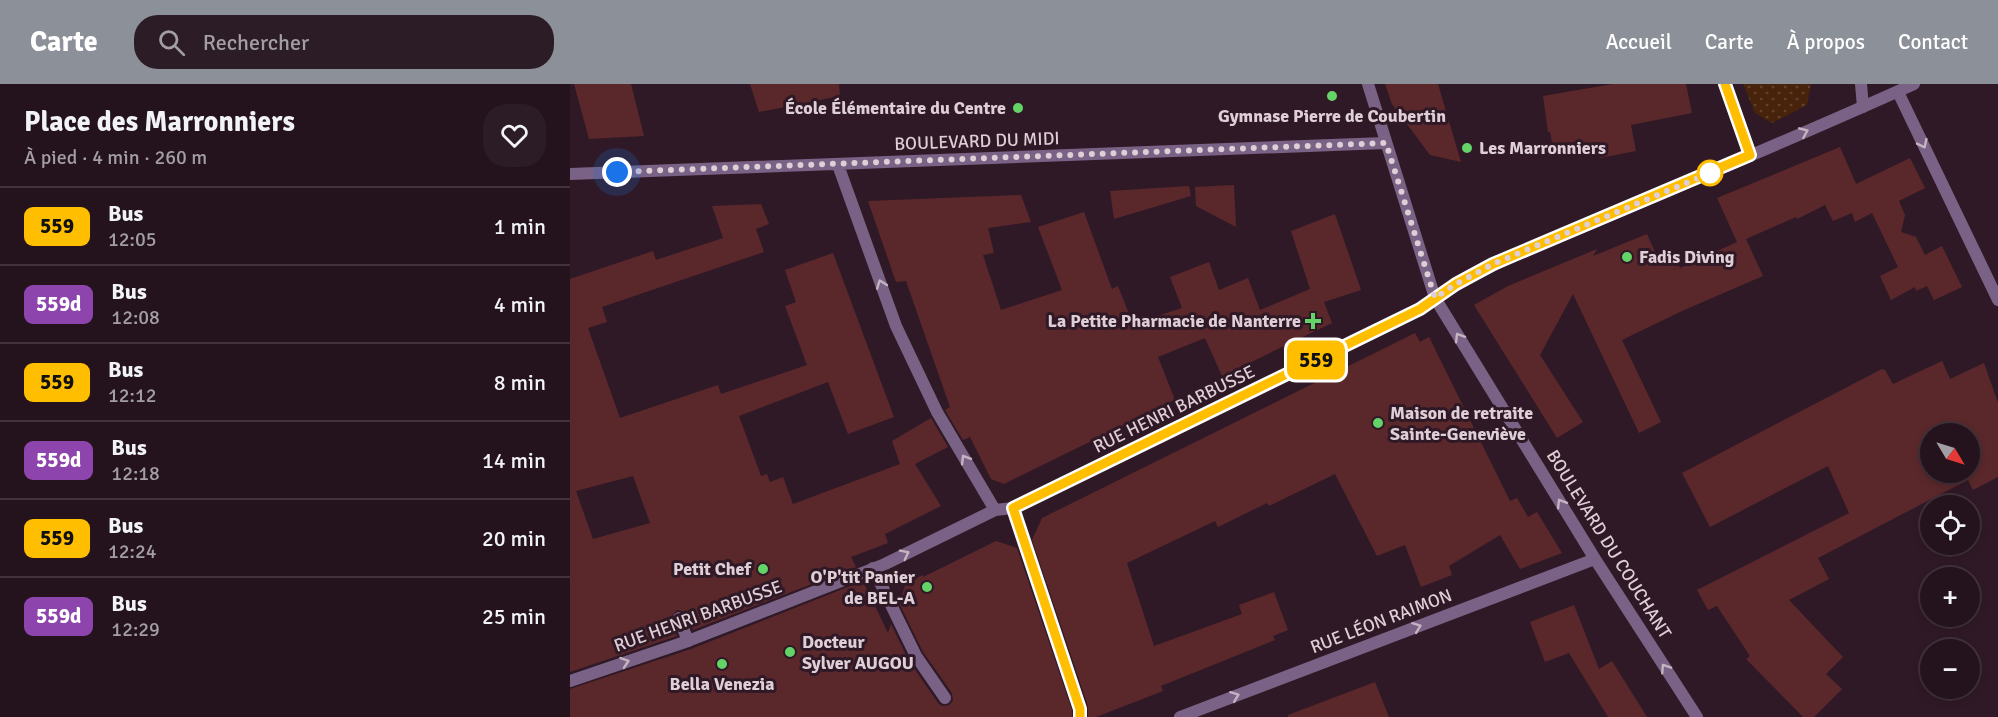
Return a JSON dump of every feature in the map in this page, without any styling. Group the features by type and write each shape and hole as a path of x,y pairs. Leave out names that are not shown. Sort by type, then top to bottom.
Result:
{"street":[{"name":"BOULEVARD DU COUCHANT","path":"1368,84 1435,298 1595,559 1696,717"},
{"path":"1725,84 1750,155"},
{"path":"1861,84 1863,107"},
{"name":"RUE HENRI BARBUSSE","path":"570,681 688,641 885,564 994,510 1013,508 1420,309 1456,284 1493,264 1863,107 1892,90 1914,84"},
{"path":"1892,90 1998,300"},
{"name":"BOULEVARD DU MIDI","path":"570,174 1386,143"},
{"path":"838,165 896,326 937,412 994,510"},
{"path":"1013,508 1080,709 1080,717"},
{"name":"RUE LÉON RAIMON","path":"1180,717 1595,559"},
{"path":"873,568 916,656 945,698"},
{"path":"680,618 688,641"}],"shaded area":[{"path":"1743,84 1811,84 1807,105 1772,123 1755,113"}],"building":[{"path":"574,84 631,84 644,136 589,139"},
{"path":"750,84 839,84 840,96 759,112"},
{"path":"1385,84 1438,84 1461,162 1430,155 1392,104"},
{"path":"1613,84 1686,84 1692,113 1631,125 1636,151 1600,158 1599,153 1579,156 1579,153 1567,156 1566,150 1554,152 1550,132 1548,132 1543,96"},
{"path":"1840,147 1856,184 1910,158 1925,188 1899,201 1905,215 1901,232 1916,237 1925,255 1942,246 1962,287 1934,300 1927,286 1916,291 1915,287 1891,300 1880,276 1898,267 1872,213 1855,222 1852,213 1833,221 1825,205 1746,239 1763,276 1622,340 1661,422 1639,433 1573,294 1540,355 1583,422 1557,438 1474,305 1508,286 1597,249 1593,256 1647,234 1659,261 1674,254 1680,268 1737,242 1717,198"},
{"path":"1234,185 1236,227 1196,206 1195,187"},
{"path":"1189,186 1191,196 1114,219 1110,191"},
{"path":"1021,195 1031,222 988,228 994,253 983,255 1001,310 1062,290 1038,227 1084,212 1112,289 1118,286 1133,324 1182,308 1170,277 1209,262 1219,290 1248,278 1260,310 1310,289 1291,231 1335,214 1361,290 1324,302 1332,323 1222,376 1205,338 1158,357 1175,400 1004,484 991,479 970,437 963,440 945,410 950,407 906,281 896,282 868,201"},
{"path":"761,204 769,224 756,229 764,252 602,307 607,322 588,328 620,418 718,385 721,394 807,365 785,306 796,302 785,270 833,253 894,417 848,434 828,382 739,416 761,476 767,474 770,482 783,477 793,504 900,464 892,441 931,418 948,447 915,464 941,506 885,534 888,543 851,557 856,567 693,630 685,612 677,610 671,617 677,636 570,672 570,279 653,251 656,260 723,238 712,206","holes":["633,476 650,523 593,539 576,491"]},
{"path":"1415,333 1420,342 1429,337 1510,501 1517,498 1528,517 1537,512 1562,553 1520,569 1500,535 1449,566 1452,575 1421,587 1405,545 1377,556 1335,474 1269,506 1267,503 1218,527 1215,521 1127,563 1154,646 1242,614 1239,605 1274,592 1288,630 1273,636 1275,640 1161,686 1163,691 1096,717 1088,717 1088,706 1032,540 1042,518"},
{"path":"1942,361 1950,379 1984,363 1998,403 1998,477 1973,490 1970,483 1980,483 1980,423 1920,423 1920,483 1962,483 1939,495 1920,495 1920,505 1818,558 1829,579 1789,600 1843,657 1826,674 1842,689 1814,717 1803,717 1746,659 1750,656 1717,606 1708,610 1697,590 1849,513 1828,466 1710,527 1682,473 1882,369 1885,370 1893,384"},
{"path":"996,541 1017,548 1072,710 1072,717 570,717 570,689 691,649 863,581 888,633 891,624 909,661 938,703 942,706 949,705 953,701 952,693 923,652 899,603 906,583"},
{"path":"1574,605 1599,669 1612,661 1647,717 1608,717 1569,653 1545,662 1530,622"},
{"path":"1375,682 1389,717 1288,717 1288,715"}],"bus line":[{"name":"559","path":"1080,717 1080,709 1013,508 1420,309 1456,284 1493,264 1750,155 1725,84"}],"place":[{"name":"Gymnase Pierre de Coubertin","path":"1332,96"},
{"name":"École Élémentaire du Centre","path":"1018,108"},
{"name":"Les Marronniers","path":"1467,148"},
{"name":"Fadis Diving","path":"1627,257"},
{"name":"La Petite Pharmacie de Nanterre","path":"1313,321"},
{"name":"Maison de retraite Sainte-Geneviève","path":"1378,423"},
{"name":"Petit Chef","path":"763,569"},
{"name":"O'P'tit Panier de BEL-A","path":"927,587"},
{"name":"Docteur Sylver AUGOU","path":"790,652"},
{"name":"Bella Venezia","path":"722,664"}],"route":[{"path":"617,172 1386,143 1435,298 1493,264 1710,173"}]}
